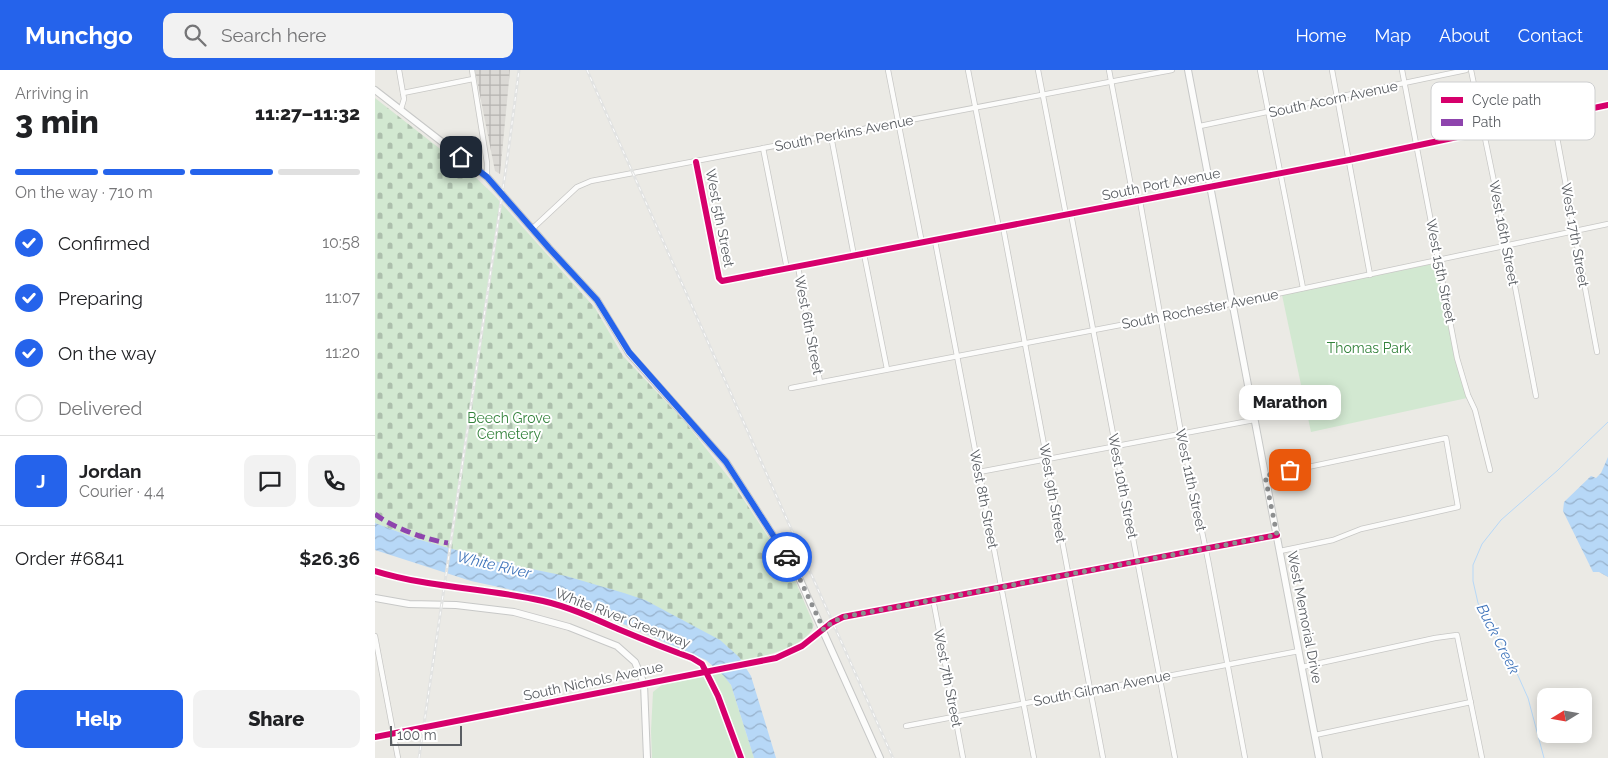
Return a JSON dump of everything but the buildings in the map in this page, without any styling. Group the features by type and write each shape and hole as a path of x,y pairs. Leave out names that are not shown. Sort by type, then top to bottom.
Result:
{"main road":[{"name":"West Memorial Drive","path":"1188,70 1231,304 1319,758"},
{"path":"375,90 487,177 597,300 629,352 726,462 796,571 880,758"},
{"path":"375,598 409,604 456,605 534,617 613,643 635,662 644,684 647,758"}],"street":[{"path":"399,70 403,93 401,110"},
{"path":"471,70 487,163 487,177"},
{"path":"888,70 922,243"},
{"name":"West 9th Street","path":"968,70 1025,343 1067,575 1103,758"},
{"name":"West 10th Street","path":"1038,70 1093,330 1175,758"},
{"path":"1109,70 1134,202"},
{"name":"South Perkins Avenue","path":"532,229 574,190 587,182 1172,70"},
{"path":"1260,70 1303,288"},
{"path":"1332,70 1370,275"},
{"name":"West 15th Street","path":"1402,70 1457,358 1478,420 1490,470"},
{"name":"South Acorn Avenue","path":"1199,126 1466,70"},
{"path":"403,93 473,80"},
{"name":"South Port Avenue","path":"1595,108 1608,105"},
{"path":"831,136 854,256"},
{"name":"South Port Avenue","path":"719,278 722,281 798,267 1446,140"},
{"name":"West 16th Street","path":"1486,140 1536,396"},
{"name":"West 17th Street","path":"1557,140 1597,352"},
{"name":"West 6th Street","path":"763,148 787,269"},
{"name":"West 5th Street","path":"696,162 719,278"},
{"name":"West 11th Street","path":"1139,201 1181,433 1245,758"},
{"name":"South Rochester Avenue","path":"791,388 1231,304 1608,224"},
{"name":"West 8th Street","path":"935,241 1034,758"},
{"path":"864,254 887,370"},
{"name":"West 6th Street","path":"798,267 820,382"},
{"path":"979,472 1255,420"},
{"path":"1265,476 1446,438 1458,507 1361,529 1333,540 1280,551"},
{"path":"933,599 1277,535"},
{"name":"South Nichols Avenue","path":"375,737 767,660 788,654 803,646 843,617 933,599"},
{"name":"West 7th Street","path":"933,599 963,758"},
{"path":"1302,667 1435,638 1457,635 1482,758"},
{"path":"375,636 377,657 398,758"},
{"name":"South Gilman Avenue","path":"906,726 1299,651"},
{"path":"1315,735 1471,702"}],"shaded area":[{"path":"475,70 510,70 500,174 495,171"}],"green space":[{"name":"Beech Grove Cemetery","path":"375,98 471,173 494,195 595,308 623,356 685,422 730,479 792,573 814,625 810,633 803,639 783,650 741,661 739,657 568,577 502,563 417,539 375,523"},
{"name":"Thomas Park","path":"1437,263 1454,354 1467,398 1311,432 1282,295"},
{"path":"722,673 731,685 754,758 652,758 653,692 663,684"}],"water":[{"path":"1608,457 1608,577 1599,572 1593,572 1563,511 1564,502 1591,476 1596,478 1601,473"},
{"name":"White River","path":"375,523 417,539 502,563 566,576 645,600 720,640 739,657 751,676 776,758 754,758 731,685 706,660 571,603 471,581 375,550"}],"waterway":[{"name":"Buck Creek","path":"1544,758 1528,698 1511,660 1478,603 1473,581 1473,565 1482,544 1501,520 1558,470 1608,422"}],"railway":[{"path":"419,758 519,70"},
{"path":"587,70 893,758"}],"marked path":[{"path":"375,514 390,524 410,532 448,543"}],"cycle path":[{"path":"1595,108 1608,105"},
{"path":"696,162 719,278 722,281 1349,160 1443,140"},
{"path":"375,737 776,658 802,646 831,623 843,617 1277,535"},
{"name":"White River Greenway","path":"375,571 438,585 501,593 553,603 692,658 702,664 718,696 741,758"}],"way so far":[{"path":"787,557 796,571 824,630 831,623 843,617 1277,535 1265,476 1290,470"}],"place":[{"name":"Marathon","path":"1290,470"}],"route":[{"path":"461,157 487,177 597,300 629,352 726,462 787,557"}]}
